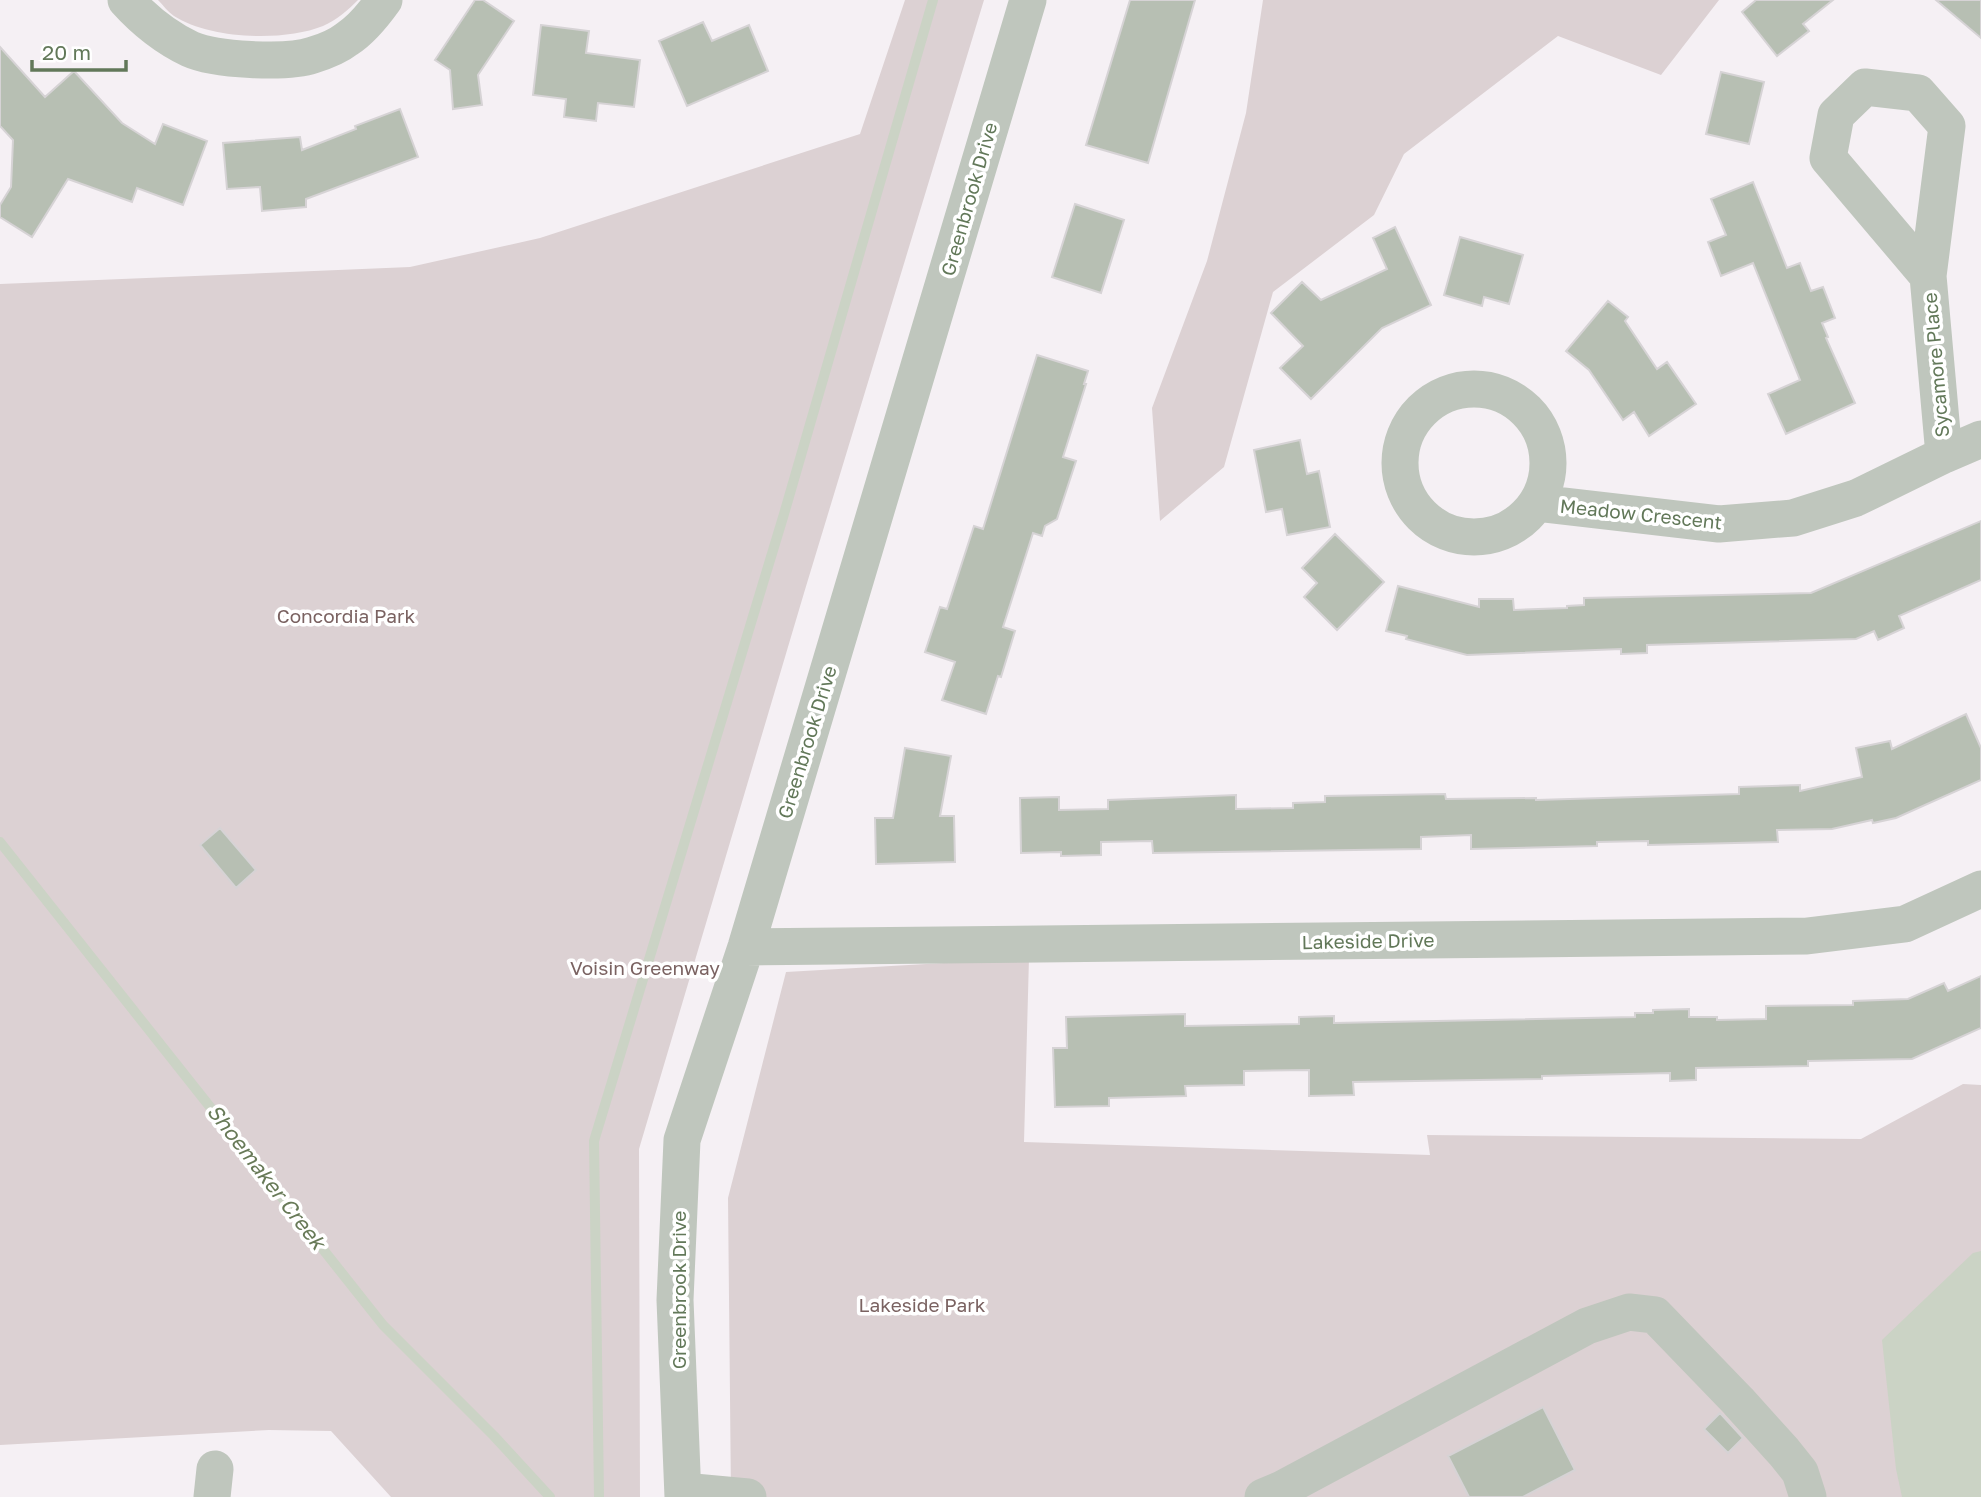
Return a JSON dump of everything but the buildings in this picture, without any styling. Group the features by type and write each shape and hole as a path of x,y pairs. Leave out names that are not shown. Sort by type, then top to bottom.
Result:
{"street":[{"path":"126,0 141,17 169,38 193,50 230,58 274,60 311,56 347,39 384,0"},
{"name":"Greenbrook Drive","path":"683,1494 675,1300 682,1140 746,947 1028,0"},
{"name":"Sycamore Place","path":"1928,276 1828,158 1836,115 1865,87 1917,93 1947,126 1928,276 1944,455"},
{"name":"Meadow Crescent","path":"1473,388 1492,390 1516,401 1533,418 1545,440 1546,478 1537,503 1527,515 1506,530 1482,537 1454,535 1431,524 1412,505 1402,481 1401,448 1410,424 1427,405 1448,393 1473,388"},
{"name":"Meadow Crescent","path":"1537,503 1719,524 1793,518 1856,498 1981,439"},
{"name":"Lakeside Drive","path":"746,947 1807,936 1905,924 1981,890"},
{"path":"1263,1497 1587,1326 1629,1312 1655,1315 1692,1353 1800,1472 1808,1497"},
{"path":"683,1494 748,1497"}],"green space":[{"path":"158,0 358,0 342,15 323,26 288,34 247,36 207,30 189,24 174,16"},
{"name":"Concordia Park","path":"905,0 984,0 639,1149 640,1497 391,1497 331,1431 269,1430 0,1445 0,284 410,267 540,238 860,134"},
{"path":"1263,0 1719,0 1661,75 1558,36 1404,154 1374,215 1273,292 1224,467 1160,521 1152,408 1207,261 1246,113"},
{"name":"Lakeside Park","path":"1029,958 1024,1142 1430,1155 1427,1135 1861,1139 1963,1084 1981,1085 1981,1497 731,1497 728,1198 786,972"}],"shaded area":[{"path":"1981,1251 1981,1497 1902,1497 1896,1469 1882,1340 1973,1253"}],"waterway":[{"path":"599,1497 594,1141 784,514 933,0"},
{"name":"Shoemaker Creek","path":"0,842 383,1325 494,1436 550,1497"}],"park label":[{"name":"Voisin Greenway","path":"645,968"}]}
